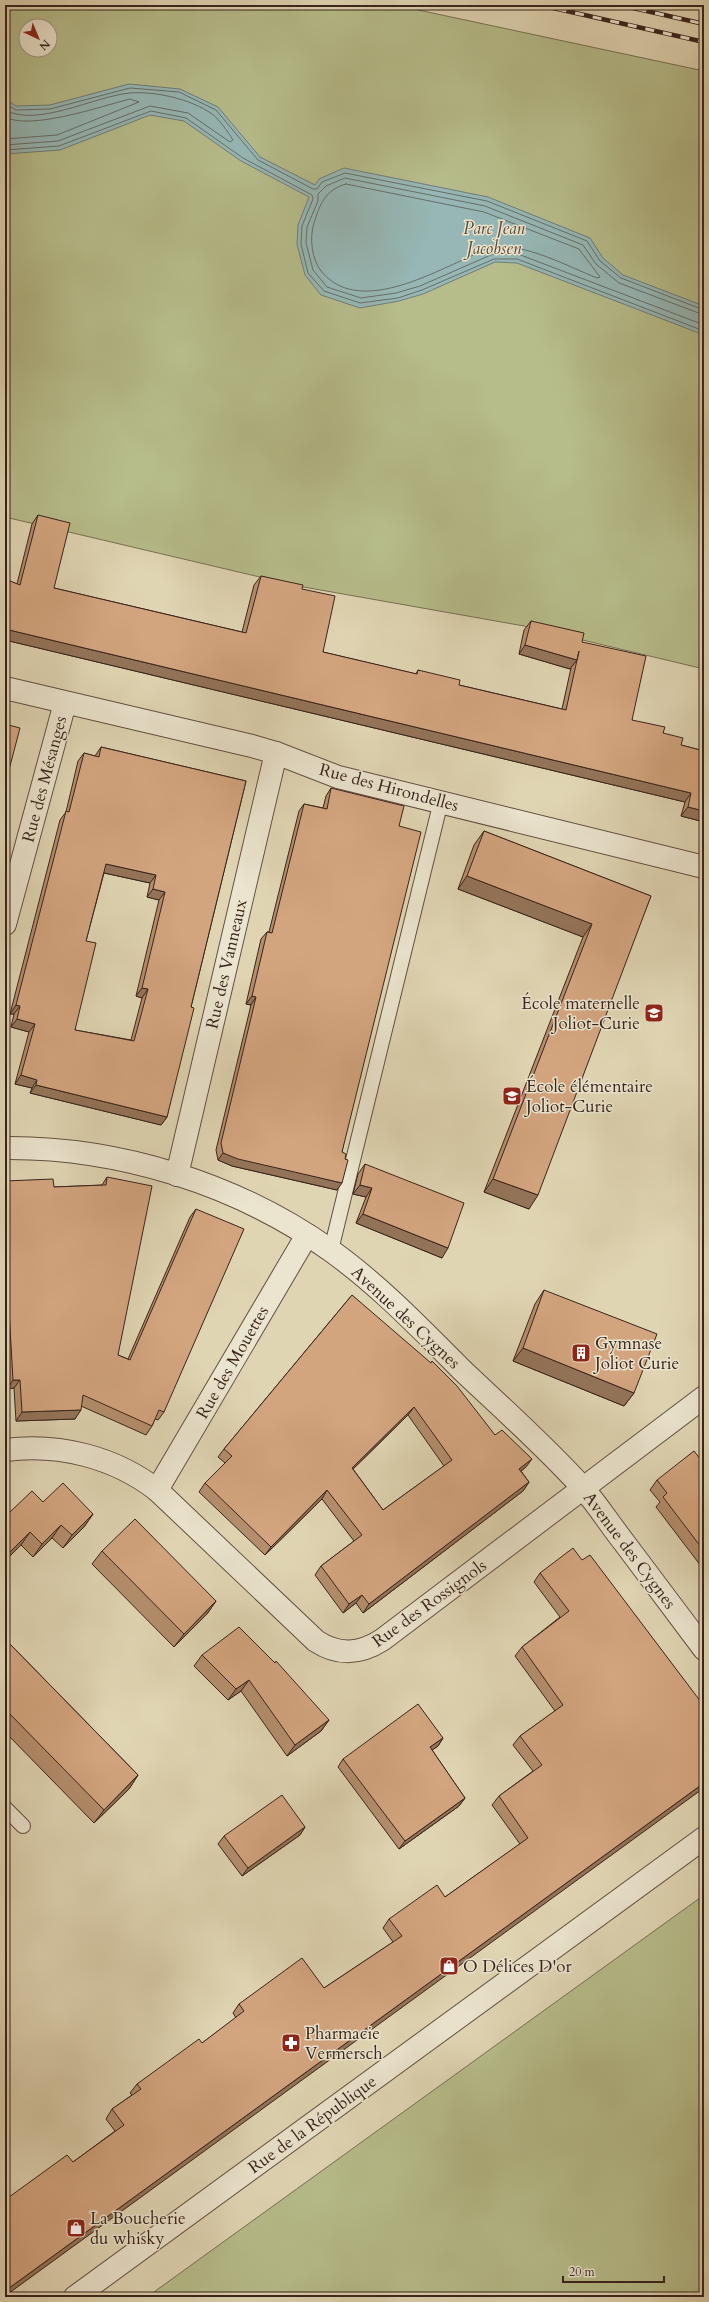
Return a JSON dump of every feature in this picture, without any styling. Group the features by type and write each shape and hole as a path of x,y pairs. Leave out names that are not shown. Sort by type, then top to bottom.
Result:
{"street":[{"name":"Rue des Hirondelles","path":"5,688 276,753 338,777 441,801 704,867"},
{"name":"Rue des Mésanges","path":"5,924 65,703"},
{"name":"Rue des Vanneaux","path":"177,1175 276,753"},
{"name":"Avenue des Cygnes","path":"5,1148 47,1150 95,1155 177,1175 238,1198 307,1234 331,1250 364,1277 424,1332 583,1488 704,1649"},
{"name":"Rue des Mouettes","path":"157,1490 307,1234"},
{"name":"Rue des Rossignols","path":"5,1450 46,1448 76,1452 124,1469 157,1490 316,1641 330,1648 350,1652 369,1648 382,1640 704,1397"},
{"name":"Rue de la République","path":"75,2297 704,1838"}],"lane":[{"path":"331,1250 441,801"},
{"path":"5,1808 23,1826"}],"green space":[{"name":"Parc Jean Jacobsen","path":"5,5 395,5 704,71 704,669 524,626 298,586 5,517"},
{"path":"704,1895 704,2297 147,2297"}],"water":[{"path":"129,84 180,89 218,107 260,157 315,185 319,179 344,168 488,197 590,238 603,258 623,275 704,306 704,335 517,263 495,262 423,294 399,301 360,308 321,295 305,275 297,244 298,225 309,197 241,161 184,121 150,115 60,150 5,154 5,99 16,106 50,105"}],"building":[{"path":"38,515 70,523 54,588 246,633 261,576 303,585 302,589 335,596 323,652 417,674 418,670 460,680 459,685 566,710 579,651 577,660 525,645 531,621 584,633 582,642 646,656 632,720 665,727 663,733 683,738 681,745 704,751 704,811 688,807 691,793 5,629 5,579 20,585"},
{"path":"5,724 20,728 5,785"},
{"path":"101,747 246,781 191,1007 194,1008 167,1117 36,1085 37,1080 21,1075 35,1024 17,1019 20,1006 16,1005 66,811 69,812 84,753 99,757","holes":["106,864 156,875 153,889 165,892 142,988 148,989 134,1041 75,1030 96,943 86,941"]},
{"path":"331,788 404,806 399,826 421,832 342,1152 346,1154 345,1159 348,1160 342,1183 238,1159 223,1153 221,1143 256,997 252,996 267,932 272,933 304,804 327,809"},
{"path":"484,831 651,896 538,1195 493,1179 592,924 467,876"},
{"path":"365,1164 464,1203 448,1248 363,1214 372,1188 360,1185"},
{"path":"107,1177 152,1186 118,1355 130,1360 196,1209 244,1229 164,1412 159,1410 152,1426 83,1395 81,1410 22,1412 20,1380 13,1380 5,1241 5,1181 53,1179 54,1187 106,1185"},
{"name":"Gymnase Joliot Curie","path":"544,1290 657,1334 634,1393 523,1348"},
{"path":"352,1295 431,1363 432,1361 457,1386 495,1435 502,1430 532,1459 519,1469 529,1482 369,1604 362,1595 349,1604 321,1566 362,1535 327,1490 271,1547 205,1483 232,1456 224,1449","holes":["414,1407 452,1460 383,1510 352,1468"]},
{"path":"694,1451 704,1464 704,1551 663,1497 667,1493 657,1480"},
{"path":"63,1483 93,1514 72,1535 61,1525 42,1544 30,1532 9,1553 5,1549 5,1507 10,1512 32,1491 43,1502"},
{"path":"135,1519 216,1601 184,1634 102,1551"},
{"path":"573,1548 582,1560 590,1555 704,1706 704,1715 702,1717 704,1720 704,1783 5,2291 5,2200 67,2155 73,2162 124,2125 112,2109 141,2089 137,2084 199,2039 202,2043 244,2011 239,2004 302,1958 324,1988 402,1936 389,1919 437,1885 445,1897 528,1838 499,1796 542,1765 520,1736 563,1705 522,1647 569,1611 540,1573"},
{"path":"239,1627 275,1663 276,1661 329,1720 295,1745 249,1680 236,1689 202,1655"},
{"path":"5,1639 138,1775 104,1810 5,1709"},
{"path":"418,1704 443,1738 430,1747 465,1798 405,1841 343,1759"},
{"path":"282,1795 305,1827 248,1868 224,1836"},
{"path":"5,1969 9,1975 5,1980"}],"railway":[{"path":"540,5 704,42"},
{"path":"620,5 704,24"}],"place":[{"name":"École maternelle Joliot-Curie","path":"654,1013"},
{"name":"École élémentaire Joliot-Curie","path":"512,1096"},
{"name":"Gymnase Joliot Curie","path":"581,1353"},
{"name":"O Délices D'or","path":"449,1966"},
{"name":"Pharmacie Vermersch","path":"291,2043"},
{"name":"La Boucherie du whisky","path":"76,2228"}]}
